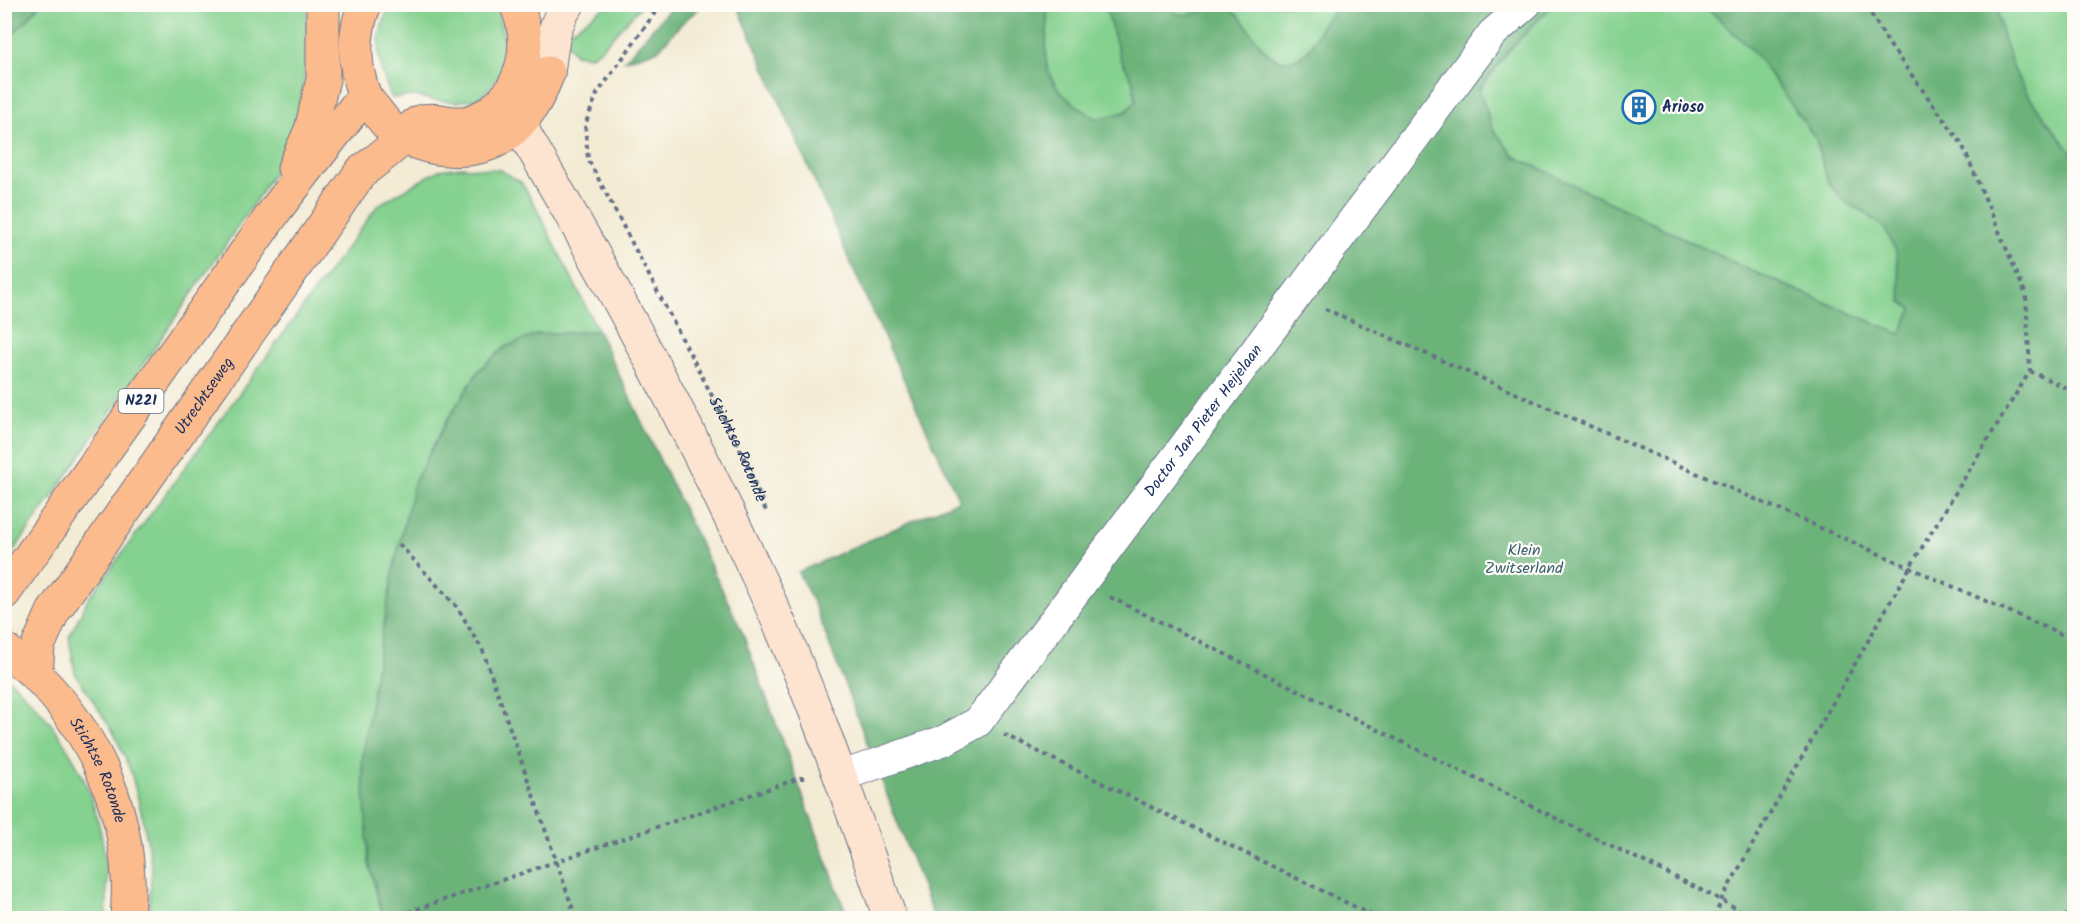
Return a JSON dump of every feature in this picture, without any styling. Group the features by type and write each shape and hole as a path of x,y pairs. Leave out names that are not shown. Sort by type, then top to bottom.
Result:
{"main road":[{"name":"N221","path":"277,208 311,130 324,79 323,4"},
{"path":"365,4 360,16 355,58 364,96 392,129 435,148 462,150 489,144 507,134 521,121 538,98 548,73"},
{"name":"N221","path":"405,136 413,125 424,120 462,123 480,118 507,98 516,86 522,67 525,39 521,14 516,4"},
{"name":"N221","path":"516,86 521,121"},
{"name":"N221","path":"4,593 277,208 364,96"},
{"name":"Utrechtseweg","path":"36,675 38,646 53,612 71,584 361,172 405,136"},
{"name":"Stichtse Rotonde","path":"4,650 36,675 66,709 92,747 110,788 123,832 128,877 127,918"}],"street":[{"path":"548,73 558,23 561,13 568,4"},
{"name":"Doctor Jan Pieter Heijelaan","path":"839,777 945,740 978,722 1492,34 1526,4"},
{"path":"521,121 525,135 656,366 752,562 798,669 890,918"}],"path":[{"path":"648,4 654,14 663,4"},
{"path":"1715,918 1721,900 1910,567 2030,371 2026,295 1962,144 1889,44 1865,4"},
{"name":"Stichtse Rotonde","path":"654,14 597,94 585,125 588,159 742,453 769,518"},
{"path":"1297,297 2074,640"},
{"path":"2030,371 2074,392"},
{"path":"399,544 457,607 483,651 576,918"},
{"path":"1083,584 1754,918"},
{"path":"978,722 1378,918"},
{"path":"391,918 800,778 839,777"},
{"path":"2065,918 2074,899"}],"green space":[{"path":"5,4 39,5 5,41"},
{"path":"494,4 504,37 504,63 497,78 480,98 457,102 415,96 392,98 383,74 379,51 381,29 391,5"},
{"path":"39,5 307,5 306,56 303,89 296,122 278,167 5,563 5,41"},
{"path":"607,5 642,5 599,51 591,56 575,54 567,43 568,33"},
{"path":"673,5 703,5 683,22 658,50 625,60"},
{"name":"Klein Zwitserland","path":"737,5 1045,5 1047,12 1046,61 1052,80 1064,95 1096,119 1125,112 1136,101 1133,81 1121,59 1105,5 1167,5 1172,11 1185,15 1222,6 1231,9 1240,17 1265,50 1275,58 1286,61 1305,54 1325,21 1343,5 1553,5 1509,50 1479,90 1493,129 1514,156 1745,268 1900,334 1912,309 1902,302 1896,251 1885,229 1866,213 1845,202 1828,182 1816,139 1754,52 1704,5 2002,5 1998,15 2003,38 2016,74 2028,95 2074,156 2074,918 934,918 814,604 798,572 959,500 868,302"},
{"path":"1045,5 1105,5 1121,59 1133,81 1136,101 1125,112 1096,119 1064,95 1052,80 1046,61 1047,12"},
{"path":"1167,5 1343,5 1325,21 1305,54 1286,61 1275,58 1265,50 1240,17 1231,9 1222,7 1185,15 1172,11"},
{"path":"1553,5 1704,5 1754,52 1816,139 1828,182 1845,202 1866,213 1885,229 1896,251 1902,302 1912,309 1900,334 1745,268 1514,156 1493,129 1479,90 1509,50"},
{"path":"2002,5 2074,5 2074,156 2028,95 2016,74 2003,38 1998,15"},
{"path":"461,167 500,170 521,182 535,205 598,331 538,334 479,370 446,422 414,483 369,863 383,918 148,918 152,869 143,818 131,772 114,733 75,673 69,637 87,601 378,205 439,170"},
{"path":"598,331 741,629 848,918 383,918 369,863 362,761 394,567 414,483 446,422 479,370 505,347 538,334"},
{"path":"5,676 53,727 86,785 97,816 104,849 107,883 106,918 5,918"}],"place":[{"name":"Arioso","path":"1639,107"}]}
